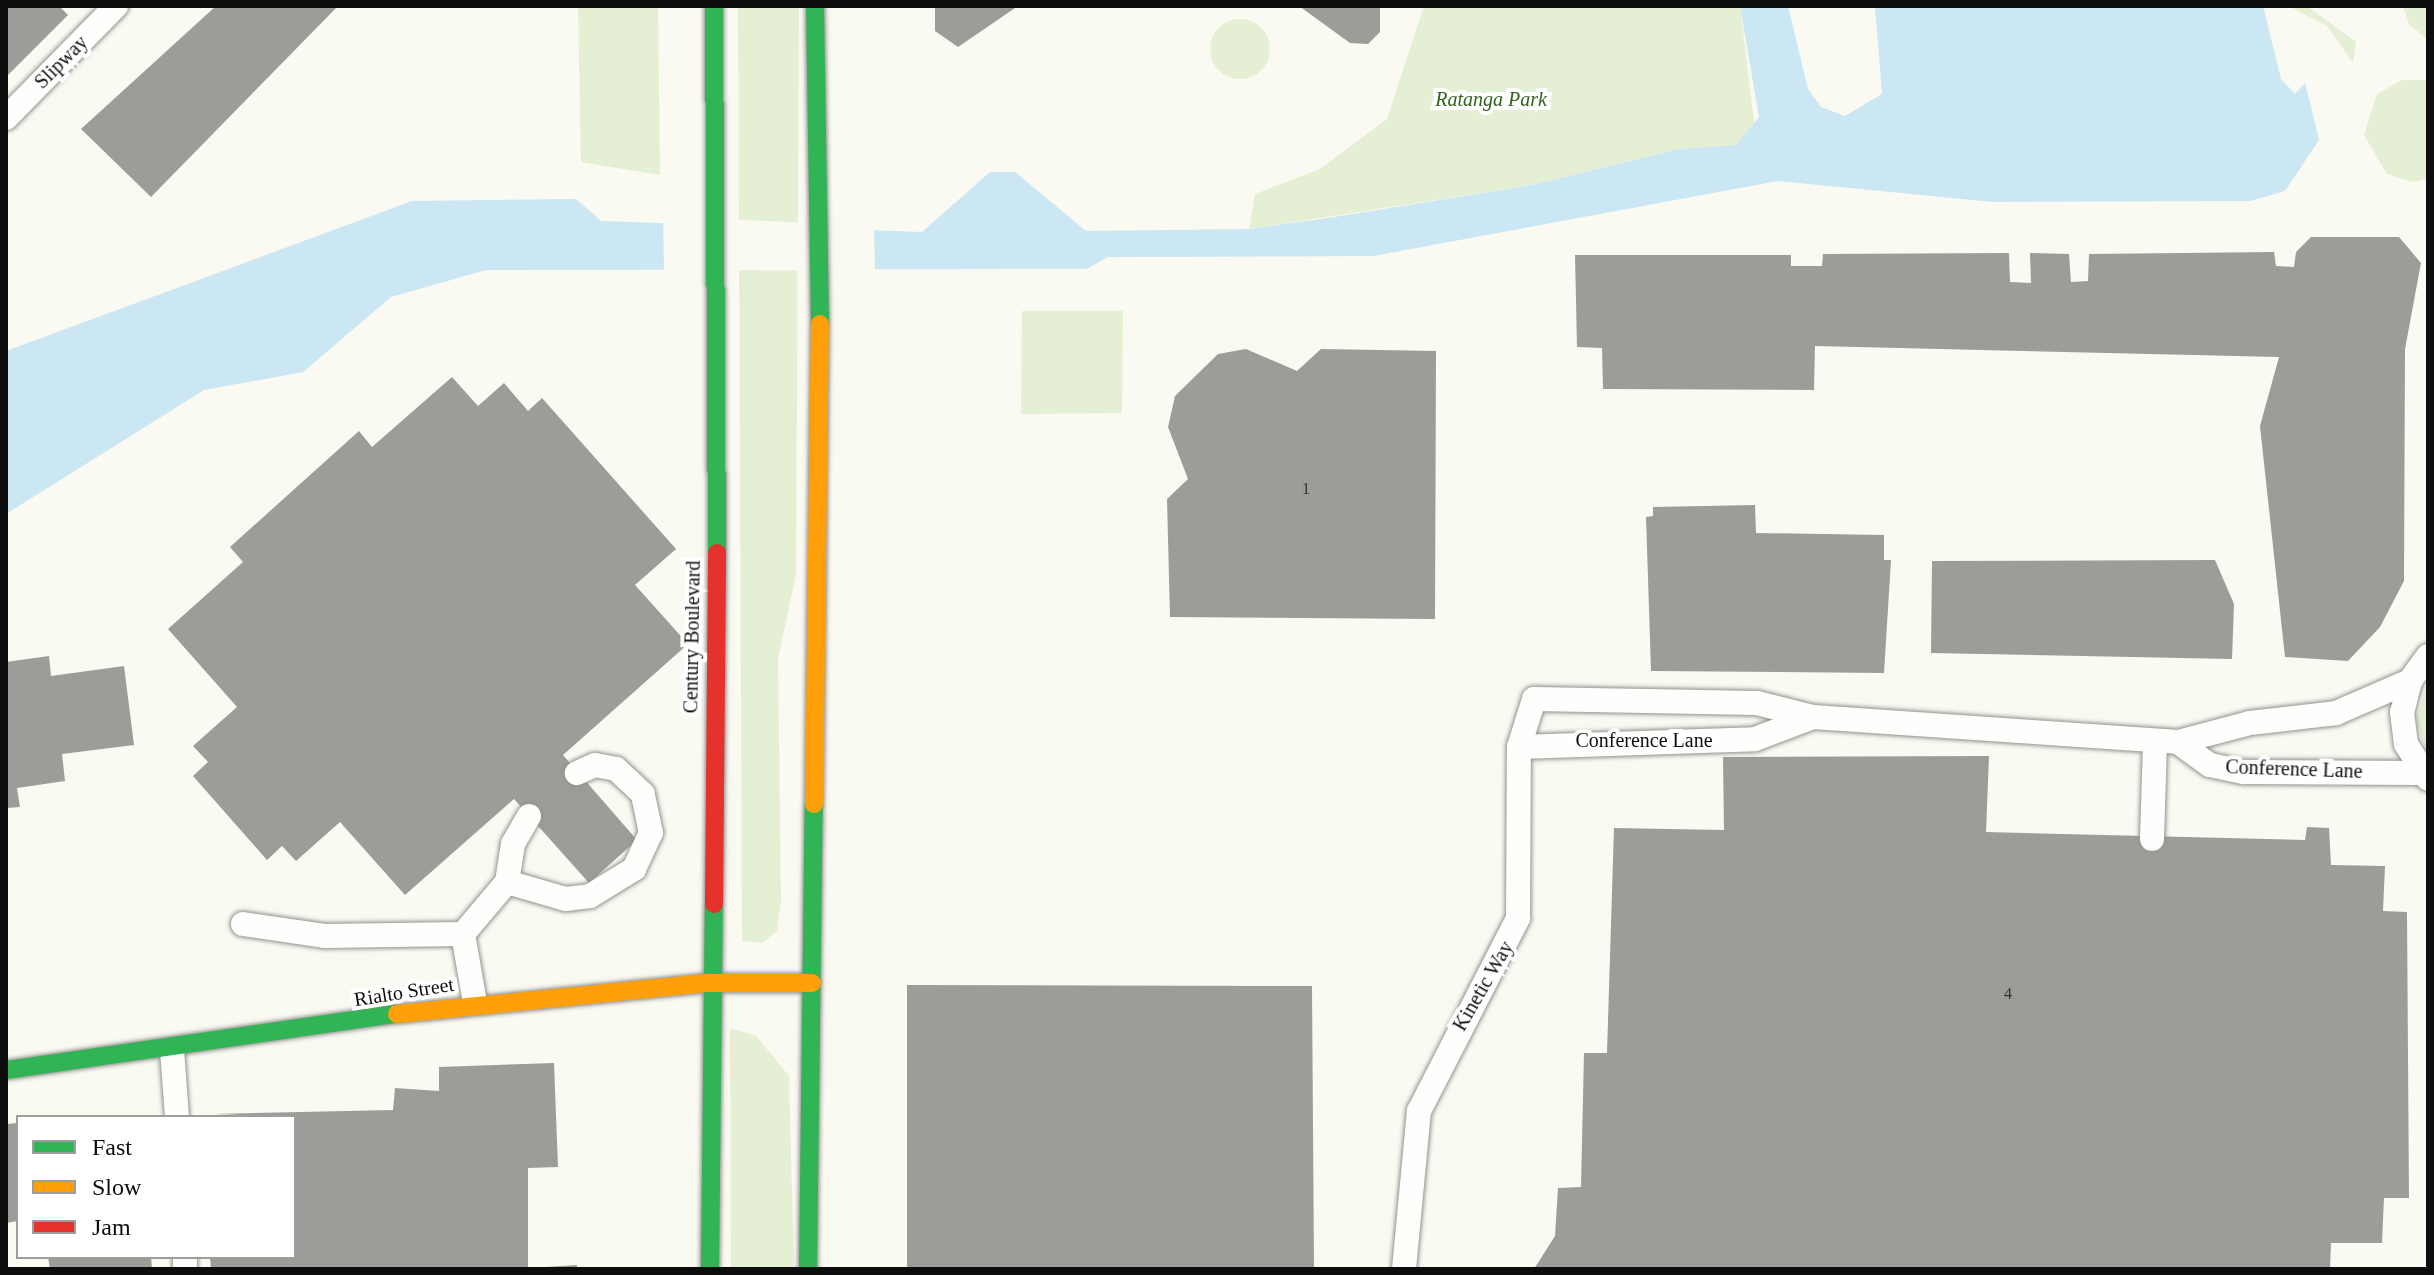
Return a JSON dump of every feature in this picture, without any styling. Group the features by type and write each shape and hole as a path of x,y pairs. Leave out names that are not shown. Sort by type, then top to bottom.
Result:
{"main road":[{"name":"Century Boulevard","path":"710,1269 709,983 720,303 714,6"},
{"path":"808,1269 820,301 815,6"},
{"name":"Rialto Street","path":"6,1070 172,1050 475,1003 709,983 812,983"}],"lane":[{"name":"Slipway","path":"6,118 116,6"},
{"path":"2424,776 2402,712 2410,681 2428,656"},
{"name":"Conference Lane","path":"1534,699 1757,703 1813,717 2166,742 2250,723 2336,713 2410,681"},
{"name":"Kinetic Way","path":"1404,1269 1419,1111 1518,918 1519,747 1534,699"},
{"name":"Conference Lane","path":"1519,747 1755,739 1813,717"},
{"path":"2152,839 2166,742"},
{"name":"Conference Lane","path":"2166,742 2210,765 2244,772 2424,776"},
{"path":"507,882 566,899 590,896 615,884 647,851 650,812 630,777 595,765 577,773"},
{"path":"243,924 324,936 463,934 507,882 513,844 529,816"},
{"path":"463,934 475,1003"},
{"path":"172,1050 177,1115"}],"green space":[{"path":"578,6 658,6 660,175 581,162"},
{"path":"738,6 799,6 796,575 778,658 781,902 777,931 762,943 742,941"},
{"name":"Ratanga Park","path":"1424,6 1740,6 1755,130 1736,145 1679,149 1532,185 1249,229 1255,194 1320,169 1387,119"},
{"path":"2307,6 2356,42 2353,63 2327,26 2293,8"},
{"path":"2403,6 2428,6 2428,40 2409,24"},
{"path":"1240,19 1252,21 1261,28 1268,37 1268,61 1261,70 1252,77 1240,79 1228,77 1219,70 1212,61 1210,49 1212,37 1219,28 1228,21"},
{"path":"2402,80 2428,80 2428,179 2412,182 2387,174 2364,135 2377,94"},
{"path":"1022,311 1123,311 1122,413 1021,414"},
{"path":"2428,683 2428,757 2416,720"},
{"path":"730,1028 756,1036 789,1076 794,1269 731,1269"}],"water":[{"path":"1740,6 1788,6 1808,89 1821,107 1845,116 1882,94 1875,6 2263,6 2281,79 2295,94 2305,83 2319,140 2285,191 2250,201 1993,202 1778,181 1373,256 1108,257 1086,269 486,270 391,297 303,372 204,390 6,514 6,351 412,201 576,199 601,221 922,232 990,172 1015,172 1086,231 1249,229 1334,217 1532,185 1679,149 1736,145 1759,117"}],"pier":[{"path":"663,216 874,226 875,271 664,270"}],"building":[{"path":"6,6 59,6 68,15 6,77"},
{"path":"216,6 338,6 151,197 81,129"},
{"path":"935,6 1018,6 958,47 935,31"},
{"path":"1299,6 1380,6 1380,32 1368,44 1350,43"},
{"path":"2311,237 2399,237 2421,263 2405,349 2404,581 2380,627 2348,661 2285,657 2260,426 2279,357 1815,346 1814,390 1603,389 1602,348 1577,347 1575,255 1791,255 1791,266 1822,266 1823,254 2009,253 2010,282 2031,283 2030,253 2069,254 2071,282 2088,281 2089,254 2274,252 2276,266 2294,267 2296,252"},
{"path":"1246,349 1297,371 1321,349 1436,351 1435,619 1170,617 1167,499 1188,479 1168,427 1175,396 1218,354"},
{"path":"452,377 478,406 504,383 528,411 542,398 676,549 635,585 688,644 563,755 637,840 589,883 514,799 405,895 340,822 296,861 282,846 267,860 193,776 208,762 193,746 237,707 168,629 243,562 230,547 359,431 372,447"},
{"path":"1755,505 1756,533 1884,535 1884,560 1891,560 1884,673 1651,671 1646,517 1653,516 1653,507"},
{"path":"2215,560 2234,604 2232,659 1931,653 1932,561"},
{"path":"49,656 51,676 124,666 134,745 62,754 65,781 17,788 20,807 6,808 6,662"},
{"path":"1989,756 1986,832 2305,840 2307,827 2329,828 2331,865 2385,866 2383,911 2407,912 2409,1198 2384,1198 2382,1243 2331,1243 2330,1269 1534,1269 1555,1236 1558,1188 1581,1187 1584,1053 1607,1053 1614,828 1724,830 1723,757"},
{"path":"907,985 1312,986 1314,1269 907,1269"},
{"path":"554,1063 558,1167 528,1168 528,1269 211,1269 210,1259 296,1259 296,1115 213,1114 393,1110 395,1088 439,1091 439,1067"},
{"path":"16,1123 16,1221 6,1223 6,1124"},
{"path":"48,1259 151,1259 152,1269 50,1269"},
{"path":"577,1265 577,1269 546,1269 546,1267"}],"traffic: fast":[{"path":"714,6 717,553"},
{"path":"815,6 820,324"},
{"path":"808,1269 814,804"},
{"path":"710,1269 714,904"},
{"path":"6,1070 397,1014"}],"traffic: slow":[{"path":"814,804 820,324"},
{"path":"397,1014 709,983 812,983"}],"traffic: jam":[{"path":"714,904 717,553"}]}
